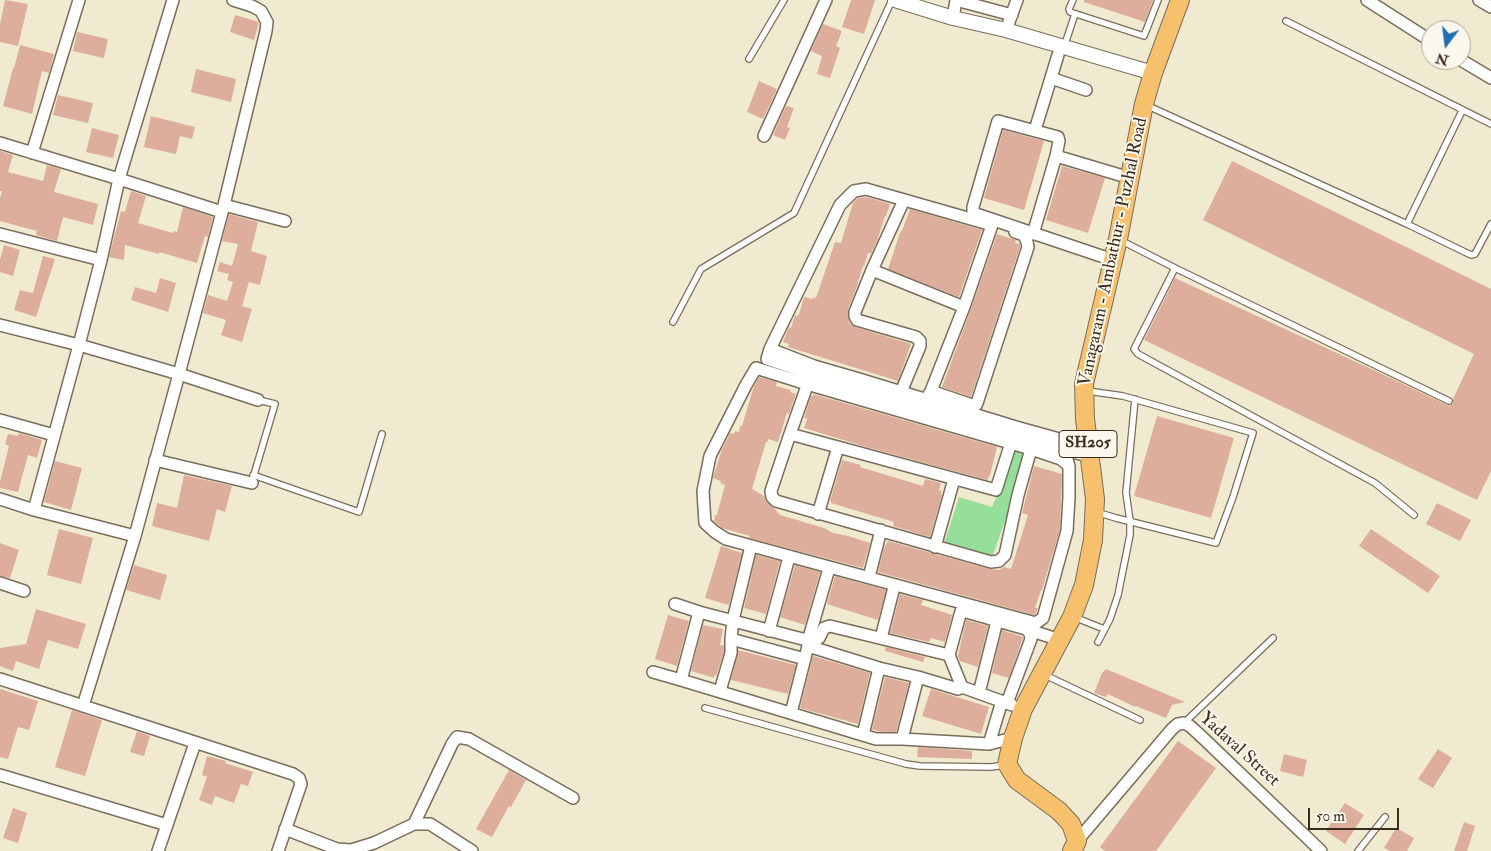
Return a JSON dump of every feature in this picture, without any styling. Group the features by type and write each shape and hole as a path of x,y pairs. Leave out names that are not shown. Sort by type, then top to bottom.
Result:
{"main road":[{"name":"Vanagaram - Ambathur - Puzhal Road","path":"1007,764 1013,738 1011,704 1042,674 1072,617 1084,585 1092,540 1095,499 1084,384 1118,239 1144,104 1153,73 1180,0"},
{"path":"1007,764 1017,780 1059,811 1071,824 1074,846"}],"street":[{"path":"32,153 79,0"},
{"path":"34,510 101,260 119,179 173,0"},
{"path":"83,706 134,536 179,374 223,208 266,31 267,22 261,11 232,0"},
{"path":"764,136 826,0"},
{"path":"894,0 953,18 1006,30 1061,51 1153,73"},
{"path":"953,18 956,0 1012,15"},
{"path":"1006,30 1017,0"},
{"path":"1367,0 1421,35"},
{"path":"1479,0 1491,7"},
{"path":"1034,130 1061,51"},
{"path":"1471,66 1491,78"},
{"path":"1051,78 1086,90"},
{"path":"1033,234 1056,156 1059,142 1058,137 999,120 996,122 973,211 979,215 1033,234 1113,260"},
{"path":"0,144 223,208 285,221"},
{"path":"1056,156 1130,178"},
{"path":"1066,446 1069,466 1067,531 1043,618 1039,622 1032,622 726,539 705,523 703,491 710,456 756,368 811,375 929,400 972,405 977,403 1028,247 1024,235 866,189 854,191 840,206 767,359 811,375 1014,435 1035,441 1066,446 1089,452"},
{"path":"901,393 920,346 919,339 862,323 857,320 855,312 904,200"},
{"path":"929,400 992,225"},
{"path":"0,234 101,260"},
{"path":"872,270 964,306"},
{"path":"0,325 79,345 179,374 258,400"},
{"path":"772,346 804,356 901,393"},
{"path":"811,375 771,491 772,497 776,501 818,514 996,562 1005,555 1018,495 1035,441"},
{"path":"929,400 1014,435 1035,441 1069,466"},
{"path":"0,420 54,435"},
{"path":"790,434 996,490 1014,435"},
{"path":"818,514 838,447"},
{"path":"155,460 252,479"},
{"path":"935,547 954,479"},
{"path":"0,499 34,510 134,536"},
{"path":"869,577 881,530"},
{"path":"717,542 828,572 1060,640"},
{"path":"720,691 732,653 730,639 733,620 750,550"},
{"path":"769,631 788,561"},
{"path":"808,641 828,572"},
{"path":"0,583 24,591"},
{"path":"881,638 893,591"},
{"path":"674,604 808,641 817,641 824,628 830,626 949,655"},
{"path":"961,611 949,655 962,687"},
{"path":"681,680 699,612"},
{"path":"979,693 997,621"},
{"path":"989,744 1011,704 1031,640 1030,633 1026,629"},
{"path":"730,639 805,659"},
{"path":"791,713 808,646 879,668 958,689 962,687 1011,704"},
{"path":"863,735 879,668"},
{"path":"653,672 876,739 989,744 1013,738"},
{"path":"902,739 918,677"},
{"path":"0,679 293,774 299,778 301,784 278,851"},
{"name":"Yadaval Street","path":"1074,846 1172,729 1178,724 1184,723 1203,738 1321,851"},
{"path":"414,824 457,737 469,739 573,798"},
{"path":"158,851 195,742"},
{"path":"0,775 167,825"},
{"path":"285,829 337,848 351,850 374,843 414,824 430,824 472,851"}],"lane":[{"path":"749,59 784,0"},
{"path":"673,322 702,269 794,214 894,0"},
{"path":"1073,0 1069,9 1070,12 1144,36 1158,0"},
{"path":"1061,51 1075,14"},
{"path":"1286,21 1491,124"},
{"path":"1144,104 1474,255 1491,224"},
{"path":"1407,224 1462,111"},
{"path":"1118,239 1449,401"},
{"path":"1174,268 1134,348 1138,354 1375,482 1414,515"},
{"path":"1084,390 1135,399 1253,433 1216,543 1094,511"},
{"path":"1098,642 1110,619 1118,592 1130,535 1126,493 1135,399"},
{"path":"258,400 274,404 252,479 359,512 382,434"},
{"path":"1072,617 1104,629"},
{"path":"1184,723 1273,638"},
{"path":"1042,674 1140,720"},
{"path":"705,708 906,764 920,766 991,767 1007,764"},
{"path":"1358,851 1385,817"}],"green space":[{"path":"1015,450 1031,451 992,558 943,547 959,497 992,507"}],"building":[{"path":"5,0 28,4 18,46 0,42 0,24"},
{"path":"851,0 875,0 864,34 842,27"},
{"path":"1084,0 1153,0 1145,22 1084,2"},
{"path":"235,15 259,22 254,40 230,32"},
{"path":"823,24 842,31 836,46 840,48 830,78 817,74 822,56 811,51"},
{"path":"77,32 108,39 104,58 73,51"},
{"path":"20,45 54,54 49,73 42,71 32,114 3,106"},
{"path":"196,69 236,79 231,102 191,92"},
{"path":"759,81 777,89 763,119 747,112"},
{"path":"58,95 93,103 88,123 53,115"},
{"path":"786,106 794,108 787,127 790,128 785,140 773,135"},
{"path":"151,116 195,127 192,139 180,136 176,154 144,147"},
{"path":"92,128 119,135 113,158 86,152"},
{"path":"1003,130 1044,141 1024,210 984,198"},
{"path":"0,151 13,155 8,172 43,181 47,165 61,169 54,192 98,204 93,225 63,217 57,241 36,235 37,231 0,221 0,198 2,191 0,191"},
{"path":"1232,161 1491,289 1491,471 1477,500 1144,340 1175,278 1447,405 1450,406 1453,403 1453,399 1474,354 1203,220"},
{"path":"1062,166 1105,178 1088,233 1046,220"},
{"path":"131,191 146,196 138,223 173,233 174,231 177,232 183,207 213,217 208,237 205,236 197,263 125,245 124,260 109,257 121,211 125,212"},
{"path":"866,197 890,204 877,241 871,254 868,253 863,266 848,309 848,316 850,324 855,327 911,344 898,381 788,347 789,344 783,342 789,327 791,328 795,315 799,314 804,297 816,298 835,242 841,243 853,203 858,198"},
{"path":"910,209 982,230 959,297 888,269"},
{"path":"229,214 258,222 251,251 267,256 260,285 249,282 242,306 252,309 242,342 221,335 226,320 203,313 208,295 227,301 233,282 227,280 229,274 217,271 220,262 232,266 238,244 222,241"},
{"path":"997,234 1016,240 1015,243 1020,244 1020,247 971,397 942,387"},
{"path":"4,245 20,250 13,276 0,272 0,260"},
{"path":"43,256 55,259 36,317 14,310 20,290 33,293"},
{"path":"160,278 176,283 168,312 131,300 135,287 156,293"},
{"path":"759,377 777,382 776,386 791,390 790,392 796,394 789,414 787,413 778,442 768,439 768,442 766,442 752,489 764,496 767,502 780,515 870,543 863,568 749,538 750,536 722,528 714,521 725,485 713,478 721,452 730,433 739,432 754,386"},
{"path":"813,394 997,447 990,475 987,480 804,428 807,419 804,418"},
{"path":"1157,416 1234,438 1211,518 1134,496"},
{"path":"19,433 42,440 37,458 28,455 18,492 0,488 0,482 9,446 5,444 8,434 18,436"},
{"path":"842,460 923,486 925,479 941,483 939,490 942,491 942,495 930,537 893,526 894,522 831,503"},
{"path":"55,461 82,468 71,510 44,502"},
{"path":"1034,466 1062,474 1060,530 1035,608 1038,608 1035,615 878,572 884,548 888,541 989,569 999,570 1004,567 1011,569 1028,515 1022,513"},
{"path":"184,475 232,486 225,512 217,509 209,541 152,526 157,503 177,508"},
{"path":"1437,503 1471,520 1460,541 1426,524"},
{"path":"59,529 93,538 81,584 47,575"},
{"path":"1371,529 1440,576 1428,593 1359,546"},
{"path":"0,543 19,550 10,578 0,576"},
{"path":"721,546 742,553 729,605 705,598"},
{"path":"756,555 780,561 766,614 744,608"},
{"path":"134,565 167,575 160,600 126,590"},
{"path":"795,565 820,572 805,625 780,617"},
{"path":"835,576 886,590 878,620 827,604"},
{"path":"900,594 923,600 921,605 952,615 945,642 931,638 929,642 890,633"},
{"path":"36,609 86,624 78,649 48,640 39,669 16,661 13,671 0,666 0,648 26,644"},
{"path":"668,615 689,621 677,666 655,659"},
{"path":"966,620 988,626 978,667 960,661 958,656"},
{"path":"703,625 723,629 720,645 724,646 724,652 714,678 691,671"},
{"path":"1002,630 1023,637 1009,678 992,673"},
{"path":"886,647 925,657 923,662 885,651"},
{"path":"738,650 796,665 788,694 731,680"},
{"path":"813,656 870,673 858,724 800,708"},
{"path":"1106,669 1185,702 1172,705 1166,718 1135,707 1108,694 1106,697 1094,693 1102,673"},
{"path":"885,677 909,683 896,732 881,732 872,729"},
{"path":"0,689 38,701 29,730 18,727 8,759 0,757"},
{"path":"931,689 989,707 981,734 922,716"},
{"path":"72,710 102,720 85,776 55,767"},
{"path":"137,731 150,736 144,756 130,752"},
{"path":"1178,741 1216,768 1156,851 1105,851 1100,847"},
{"path":"918,747 972,751 972,759 917,757"},
{"path":"1438,749 1452,758 1433,788 1418,779"},
{"path":"1284,754 1307,760 1303,777 1280,771"},
{"path":"207,756 226,761 225,763 253,772 248,786 241,784 234,803 215,796 212,805 199,800 207,777 202,775"},
{"path":"509,770 526,780 492,837 476,829"},
{"path":"1345,803 1364,815 1345,844 1326,831"},
{"path":"13,808 27,813 18,843 3,838"},
{"path":"1464,822 1475,826 1467,851 1454,851"},
{"path":"1396,828 1414,838 1407,851 1390,851 1384,848"}]}
